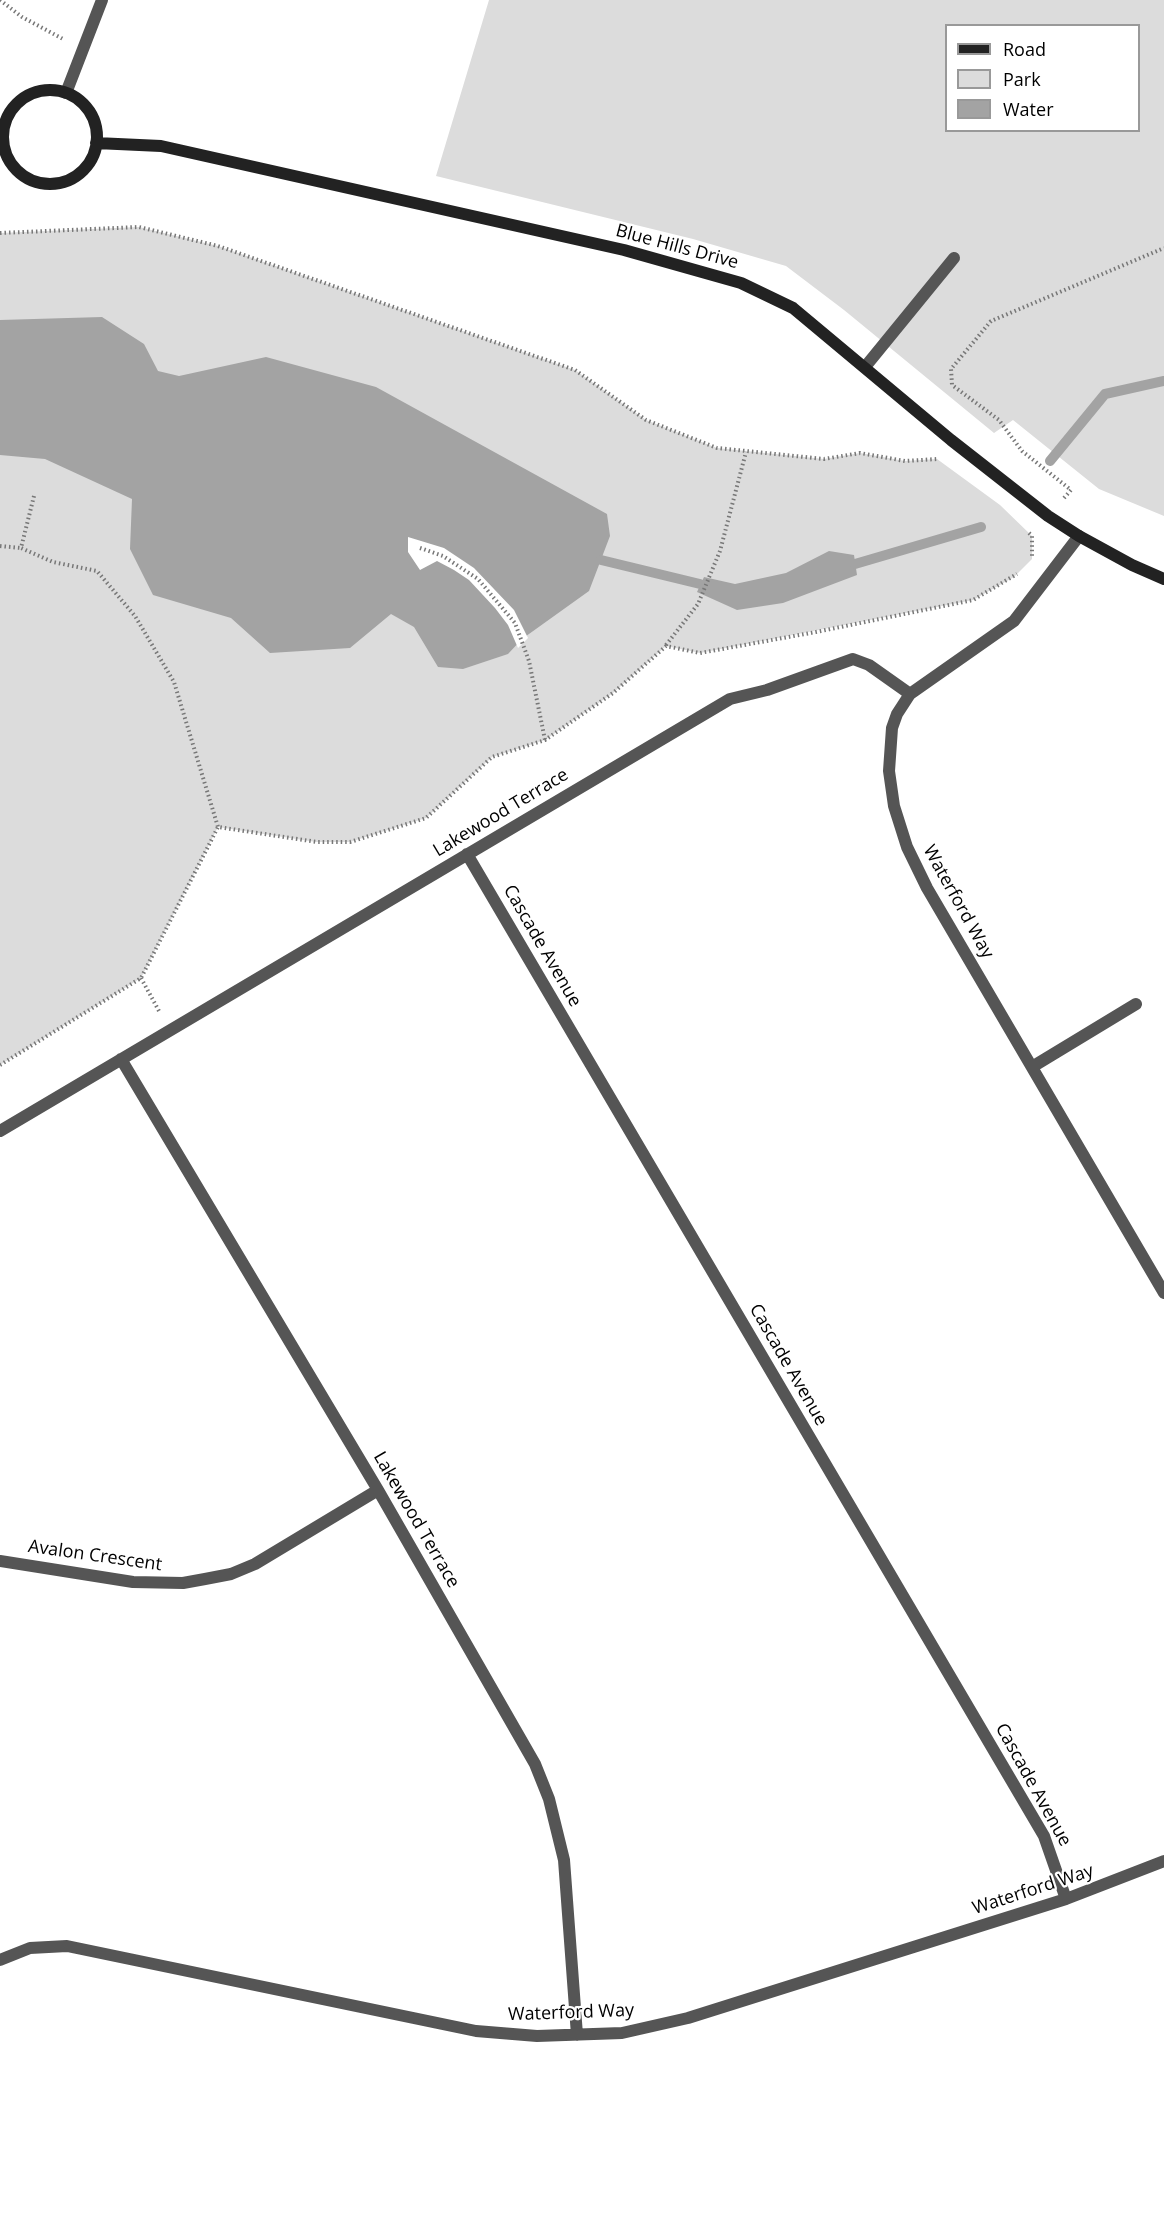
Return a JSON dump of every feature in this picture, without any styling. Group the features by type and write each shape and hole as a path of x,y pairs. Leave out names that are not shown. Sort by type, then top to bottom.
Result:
{"street":[{"path":"66,93 102,0"},
{"path":"41,91 66,93 80,100 90,113 96,127 96,143 92,157 84,169 73,178 52,183 31,180 9,161 2,148 5,123 19,102 41,91"},
{"name":"Blue Hills Drive","path":"96,143 161,146 624,250 741,283 793,308 951,440 1048,516 1132,565 1164,579"},
{"path":"865,367 954,258"},
{"name":"Waterford Way","path":"1079,536 1014,621 910,694 897,714 892,728 889,771 894,806 907,846 927,888 1164,1293"},
{"name":"Lakewood Terrace","path":"0,1131 730,699 767,690 853,659 869,665 910,694"},
{"name":"Cascade Avenue","path":"467,854 1044,1836 1066,1899"},
{"path":"1032,1066 1136,1004"},
{"name":"Lakewood Terrace","path":"121,1059 378,1490 524,1742 549,1799 561,1842 567,1878 577,2035"},
{"name":"Avalon Crescent","path":"0,1561 133,1582 183,1583 205,1580 231,1574 255,1564 378,1490"},
{"name":"Waterford Way","path":"0,1960 30,1948 67,1946 476,2031 537,2036 622,2033 688,2018 1066,1899 1164,1861"}],"path":[{"path":"0,0 22,17 83,50"},
{"path":"0,233 139,227 218,246 575,370 646,420 717,448 824,459 860,453 905,461 938,459 946,466"},
{"path":"1026,565 1032,559 1032,536 1071,490 1022,450 999,420 951,384 951,369 992,321 1164,248"},
{"path":"218,827 316,842 350,842 426,818 492,757 545,740 612,693 666,646 698,604 716,561 746,452"},
{"path":"21,548 34,496"},
{"path":"1024,528 1032,536"},
{"path":"0,546 21,548 53,562 97,571 135,616 174,682 218,827 141,978 0,1065"},
{"path":"420,548 458,565 478,579 504,608 522,639 545,740"},
{"path":"666,646 700,653 973,600 1020,571"},
{"path":"141,978 170,1030"}],"green space":[{"path":"489,0 1164,0 1164,516 1099,489 1013,420 994,433 844,310 786,266 693,239 436,176"},
{"path":"139,227 218,246 575,370 646,420 717,448 824,459 860,453 905,461 937,459 1000,505 1032,536 1032,559 1014,577 973,600 700,653 666,646 613,693 545,740 492,757 426,818 350,842 316,842 218,827 141,978 0,1065 0,233"}],"water":[{"path":"102,317 144,344 158,371 179,376 266,357 376,387 607,514 610,536 589,591 522,639 508,654 463,669 438,667 414,627 391,614 350,648 270,653 231,618 153,595 130,549 132,499 45,459 0,455 0,320"},
{"path":"829,551 854,555 857,575 783,603 737,610 697,592 704,577 735,584 786,573"}],"pier":[{"path":"408,537 444,548 474,568 514,610 528,638 518,648 508,625 495,608 469,580 454,570 437,561 420,570 408,552"}],"waterway":[{"path":"1050,461 1105,394 1164,381"},
{"path":"855,564 981,527"},
{"path":"601,560 700,584"}]}
